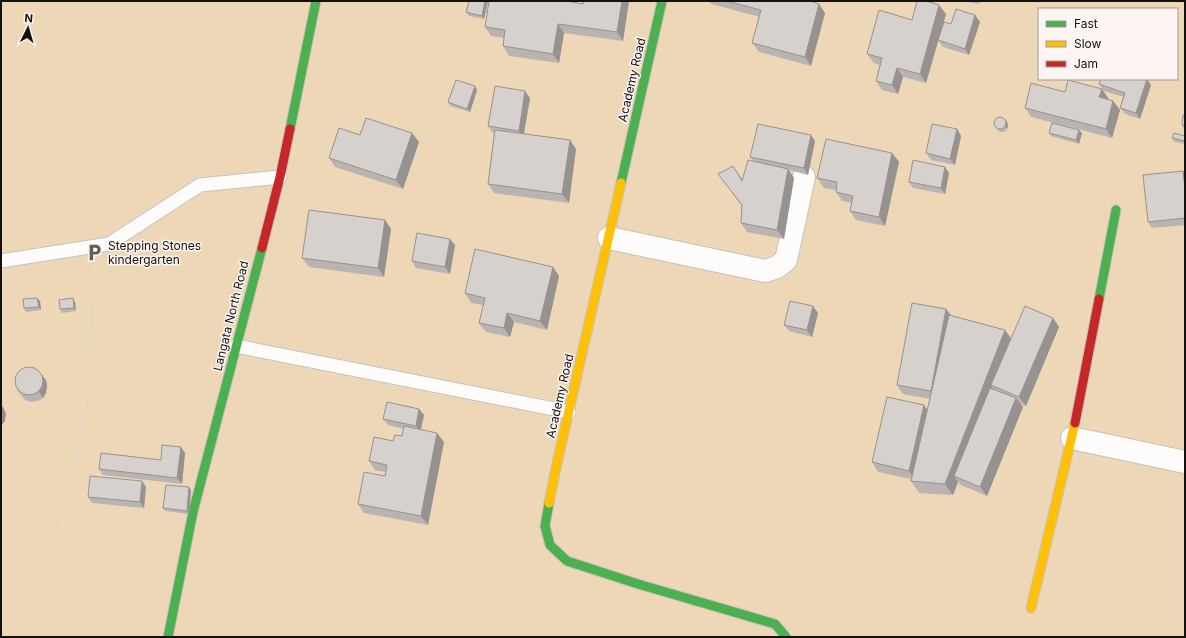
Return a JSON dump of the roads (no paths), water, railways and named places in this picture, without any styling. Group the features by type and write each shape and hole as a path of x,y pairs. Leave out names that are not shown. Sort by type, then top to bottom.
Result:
{"street":[{"name":"Langata North Road","path":"168,637 193,512 280,177 316,1"},
{"name":"Academy Road","path":"662,1 569,412 545,526 550,545 567,561 638,584 775,624 786,637"},
{"path":"609,238 765,271 777,267 786,260 804,177"},
{"path":"1031,608 1072,438 1116,210"},
{"path":"1072,438 1185,462"}],"lane":[{"path":"1,261 109,244 200,185 280,177"},
{"path":"236,346 569,412"}],"place":[{"name":"Stepping Stones kindergarten","path":"95,253"}]}
